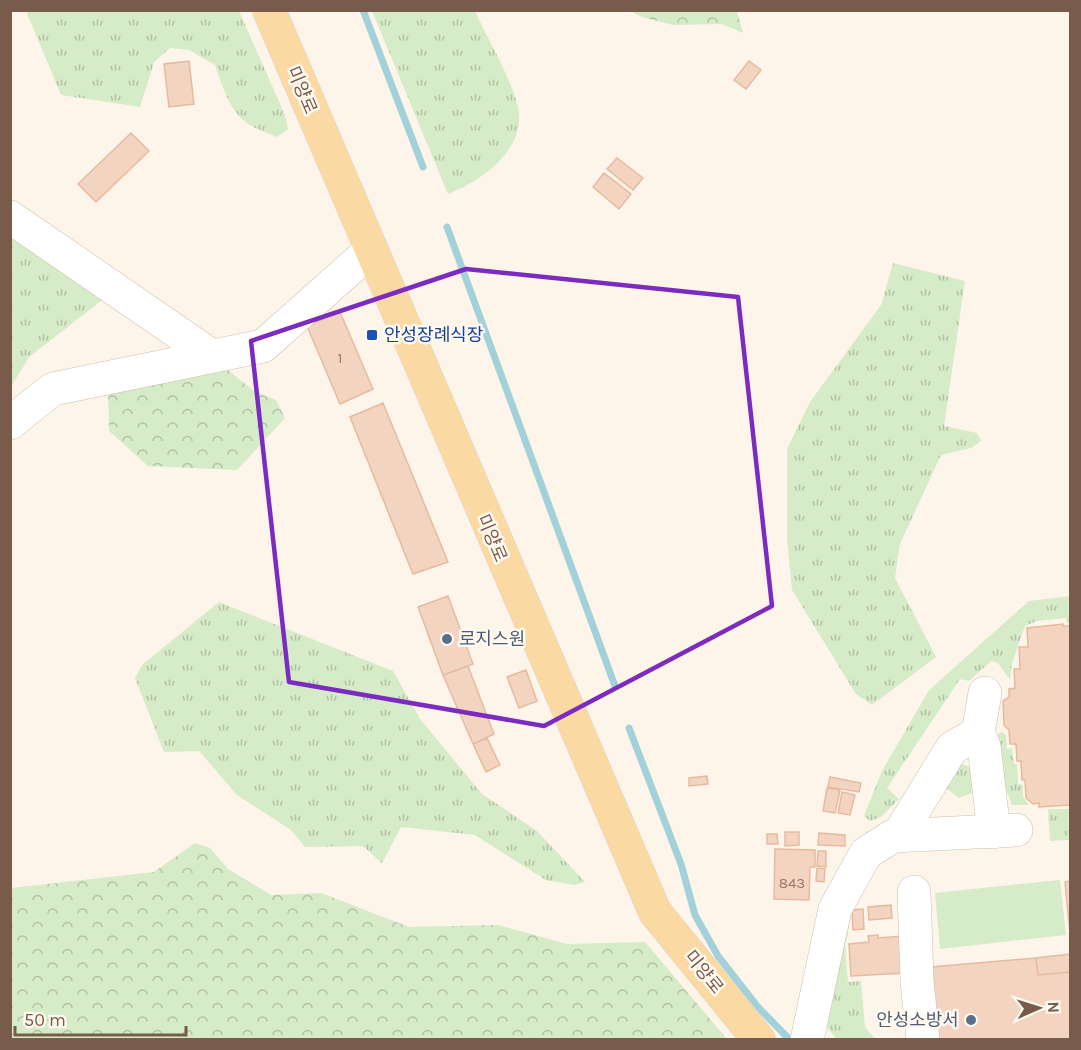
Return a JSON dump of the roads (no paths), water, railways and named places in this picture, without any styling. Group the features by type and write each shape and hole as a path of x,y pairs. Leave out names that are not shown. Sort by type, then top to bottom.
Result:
{"main road":[{"name":"미양로","path":"268,10 655,912 759,1040"}],"street":[{"path":"10,217 212,356"},
{"path":"10,423 53,389 263,346 370,251"},
{"path":"811,1036 835,909 866,853 892,836 1005,831 984,746 978,733 985,693"},
{"path":"898,836 952,748 978,733"},
{"path":"915,892 916,981 923,1040"}],"waterway":[{"path":"363,10 423,167"},
{"path":"447,227 615,686"},
{"path":"629,728 681,864 695,915 718,956 757,1006 789,1039"}],"place":[{"name":"안성장례식장","path":"372,335"},
{"name":"로지스원","path":"447,639"},
{"name":"안성소방서","path":"971,1020"}]}
